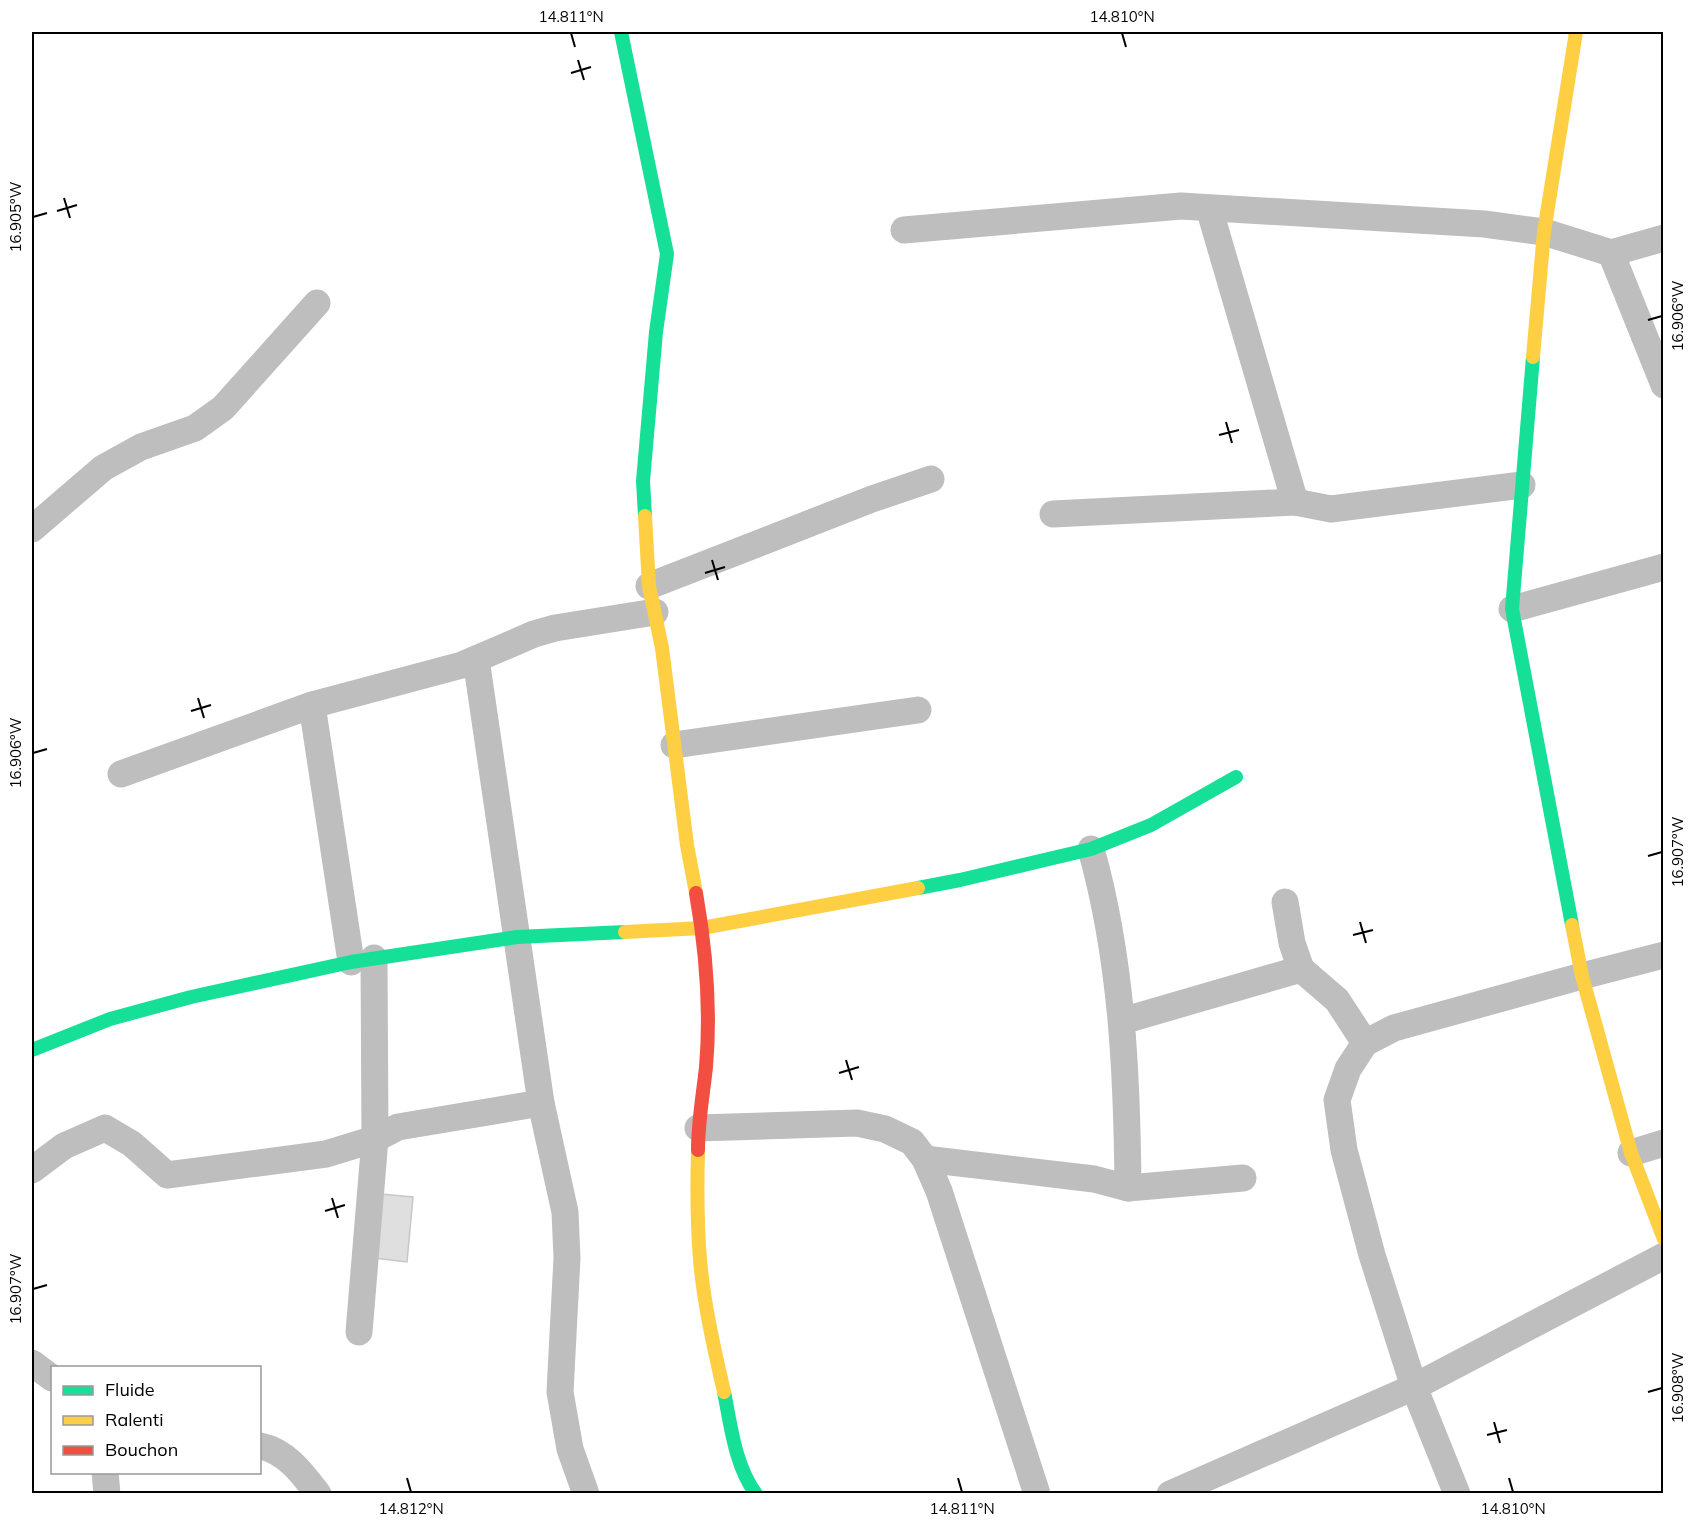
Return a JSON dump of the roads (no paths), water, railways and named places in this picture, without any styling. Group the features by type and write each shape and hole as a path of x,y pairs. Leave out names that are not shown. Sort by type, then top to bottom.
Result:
{"street":[{"path":"1576,32 1544,232 1512,609 1582,976 1631,1153 1664,1239"},
{"path":"624,33 667,254 656,332 643,481 652,599 662,648 687,845 702,928 707,974 706,1066 698,1128 697,1217 706,1310 736,1451 750,1486 756,1494"},
{"path":"904,230 1181,206 1484,224 1544,232 1611,253 1664,238"},
{"path":"1209,208 1295,502"},
{"path":"1611,253 1664,385"},
{"path":"32,529 103,468 141,447 195,428 223,408 317,303"},
{"path":"121,774 312,705 462,665 534,634 652,599 872,499 932,479"},
{"path":"1053,514 1295,502 1331,508 1522,485"},
{"path":"1512,609 1664,567"},
{"path":"476,660 541,1103 565,1212 567,1258 560,1392 570,1449 586,1494"},
{"path":"312,705 363,960 375,1139 359,1332"},
{"path":"674,745 918,710"},
{"path":"32,1050 110,1019 191,997 363,960 517,937 702,928 960,880 1090,849 1151,825 1236,777"},
{"path":"1090,849 1112,941 1122,1021 1128,1128 1128,1188"},
{"path":"1285,902 1292,943 1301,969 1337,1000 1365,1043"},
{"path":"1457,1494 1414,1387 1372,1255 1344,1150 1337,1100 1348,1069 1365,1043 1394,1028 1664,955"},
{"path":"1122,1021 1301,969"},
{"path":"32,1170 64,1146 105,1128 132,1144 167,1174 326,1154 375,1139 398,1127 541,1103"},
{"path":"698,1128 857,1123 885,1129 912,1142 925,1159 939,1191 1037,1494"},
{"path":"1631,1153 1664,1143"},
{"path":"925,1159 1094,1179 1128,1188 1243,1178"},
{"path":"1170,1494 1414,1387 1664,1256"},
{"path":"32,1364 51,1377"},
{"path":"261,1446 269,1447 297,1467 318,1494"},
{"path":"105,1474 107,1494"}]}
